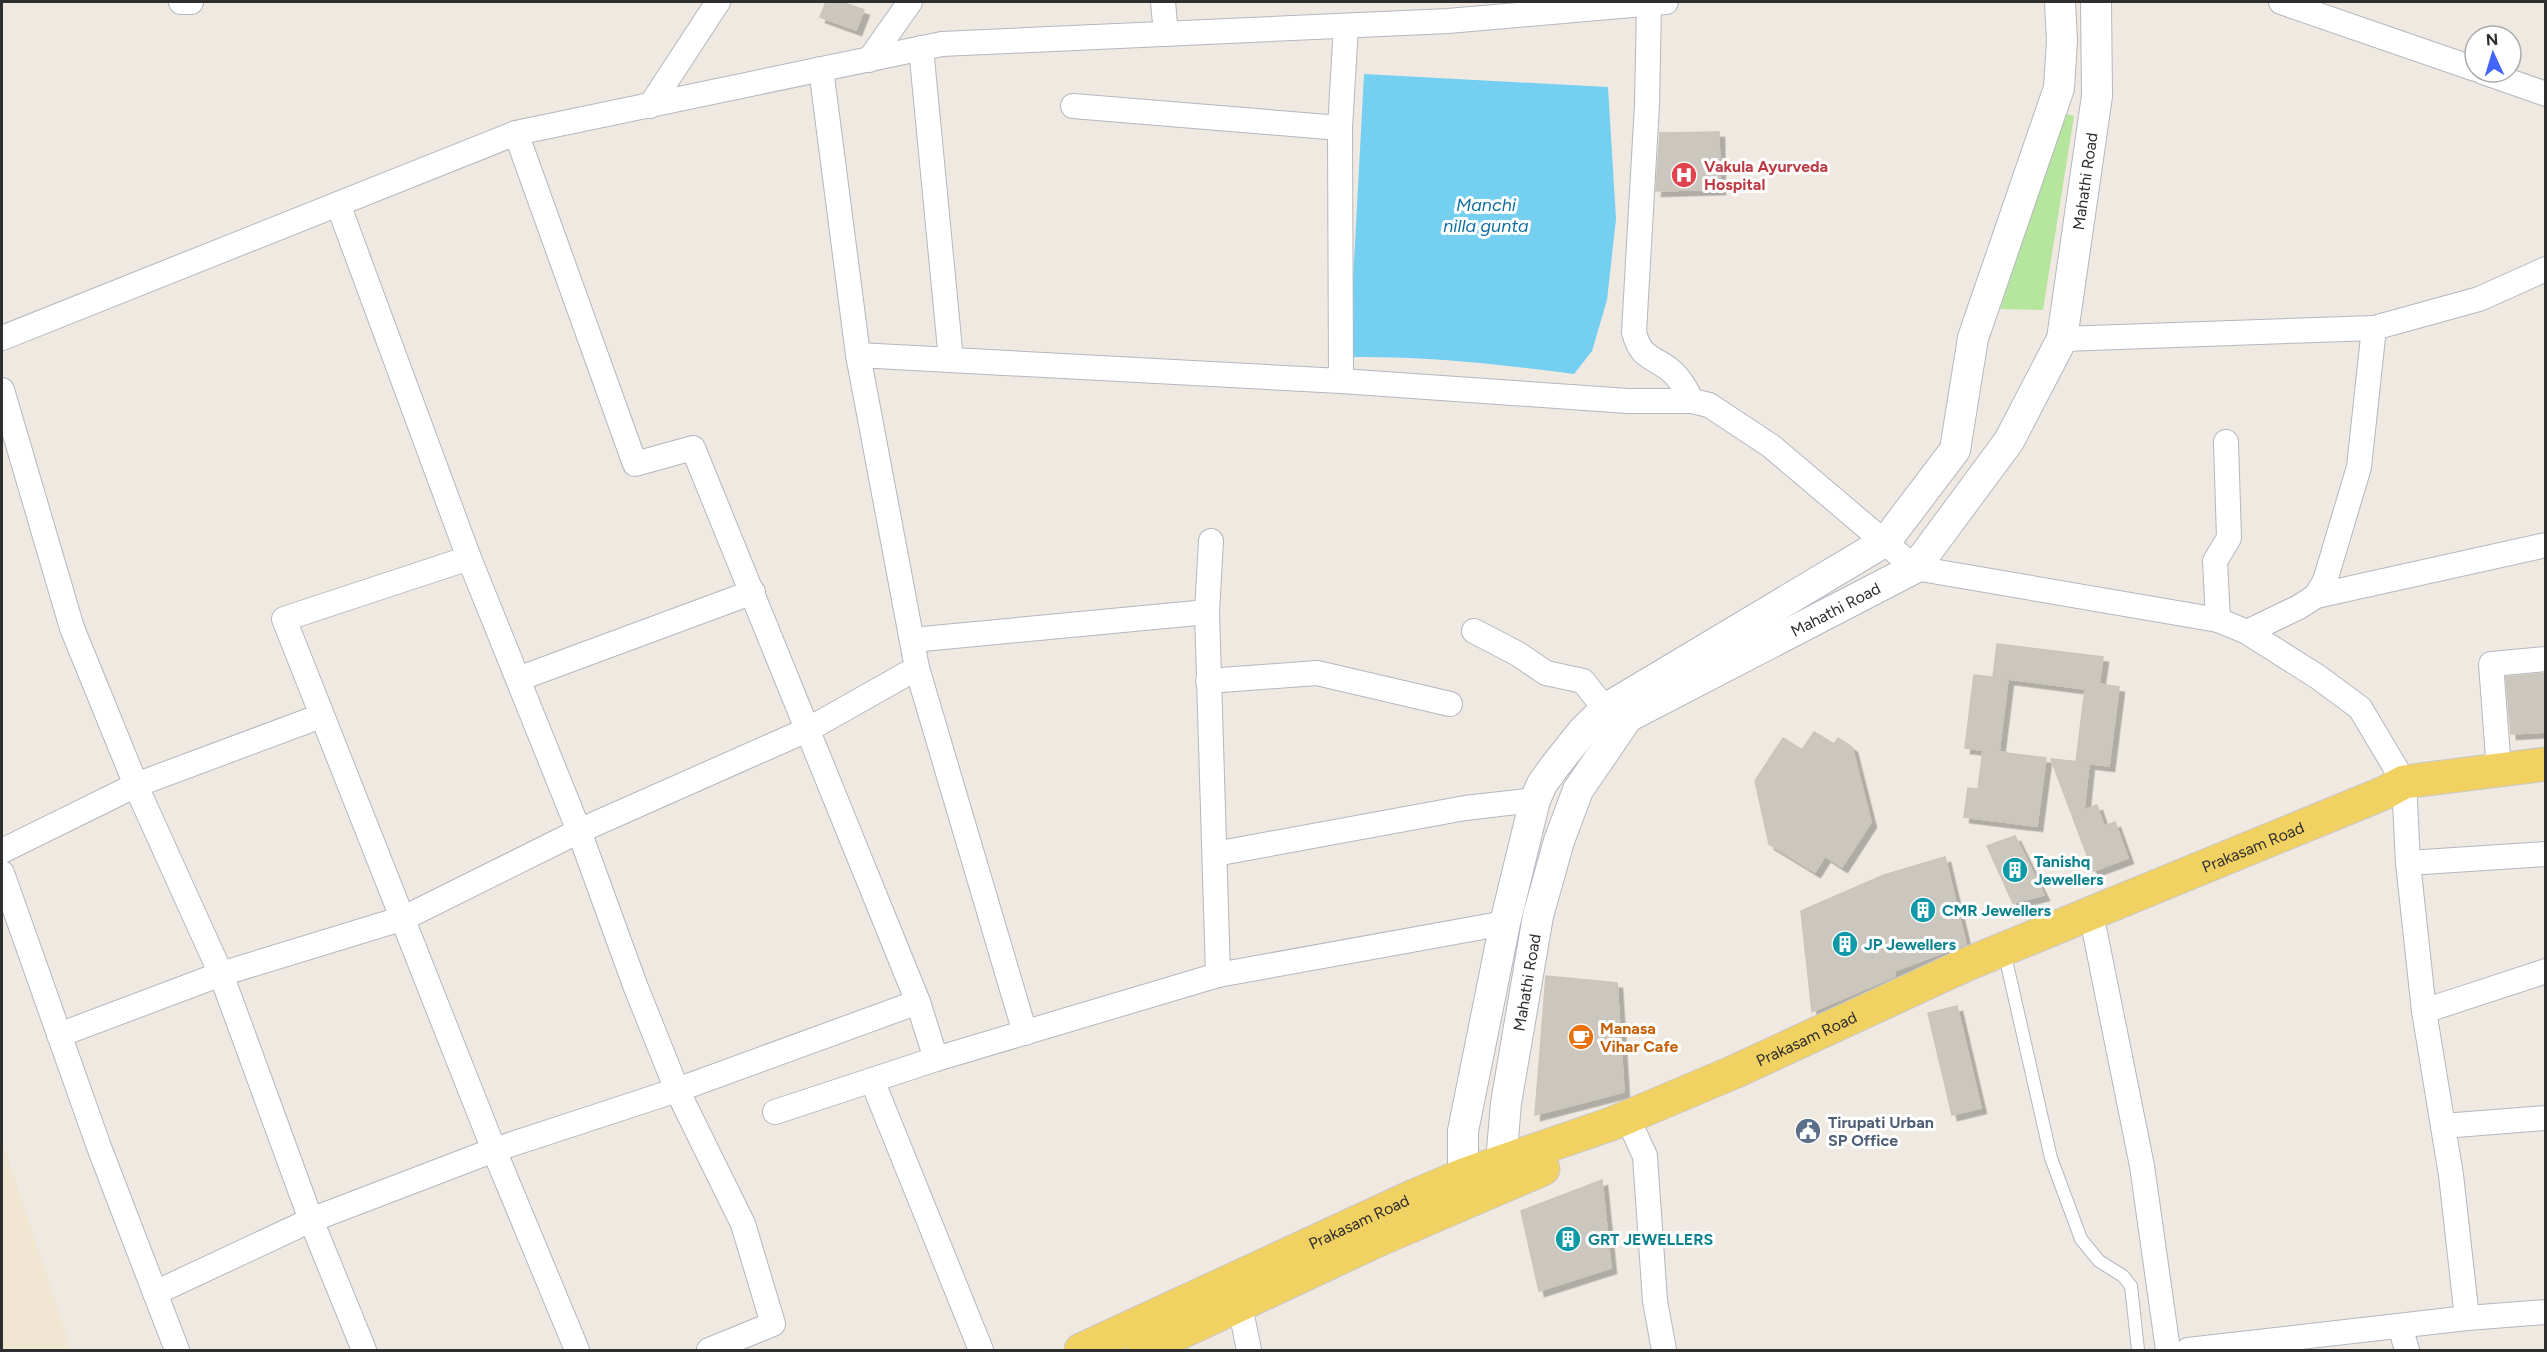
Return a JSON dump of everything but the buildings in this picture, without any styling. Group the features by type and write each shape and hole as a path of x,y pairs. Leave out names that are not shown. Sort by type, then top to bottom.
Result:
{"main road":[{"name":"Prakasam Road","path":"1143,1350 1240,1306 1469,1186 1634,1132 1782,1070 2006,958 2094,928 2404,791 2499,770 2546,764"},
{"name":"Prakasam Road","path":"1506,1173 1611,1124 2006,958 2384,793 2546,782"},
{"name":"Prakasam Road","path":"1081,1350 1414,1196 1469,1186"}],"street":[{"path":"181,2 191,2"},
{"path":"650,106 718,2"},
{"path":"868,60 910,2"},
{"path":"1163,2 1166,34"},
{"path":"2,338 516,133 921,48 942,44 1346,26 1375,13 1448,21 1657,2 1647,105 1634,332 1637,346 1642,352 1681,380 1692,401"},
{"name":"Mahathi Road","path":"1469,1186 1461,1150 1463,1131 1505,923 1535,800 1542,784 1582,732 1605,709 1886,541 1955,450 1973,338 2059,88 2062,41 2060,2"},
{"name":"Mahathi Road","path":"1506,1173 1502,1150 1506,1103 1538,916 1559,841 1578,790 1628,717 1915,568 2009,441 2062,339 2097,96 2096,2"},
{"path":"2281,2 2463,65"},
{"path":"1341,381 1340,128 1346,26"},
{"path":"921,48 951,360"},
{"path":"821,69 858,355 917,668 1025,1033"},
{"path":"2517,84 2546,94"},
{"path":"1073,106 1340,128"},
{"path":"516,133 635,464 693,448 918,1002 936,1059"},
{"path":"338,204 469,558 579,831 635,985 677,1089 743,1224 773,1324 709,1350"},
{"path":"2062,339 2374,328 2479,299 2546,269"},
{"path":"2316,596 2325,581 2359,467 2374,328"},
{"path":"858,355 1341,381 1628,400 1692,401 1709,405 1771,446 1886,541 1915,568 2218,620 2247,632 2318,677 2360,708 2404,791 2408,863 2424,1011 2451,1175 2467,1318"},
{"path":"2,390 72,628 136,785 221,974 311,1220 364,1350"},
{"path":"2218,620 2215,561 2229,538 2226,442"},
{"path":"1211,541 1208,681 1218,975"},
{"path":"2247,632 2299,608 2316,596 2546,545"},
{"path":"469,558 284,619 494,1150 577,1350"},
{"path":"518,679 753,592"},
{"path":"912,640 1208,612"},
{"path":"1474,631 1518,654 1546,673 1583,681 1605,709"},
{"path":"2499,770 2491,664 2546,659"},
{"path":"59,1035 221,974 404,918 579,831 809,729 917,668"},
{"path":"1208,681 1317,673 1450,704"},
{"path":"2,851 136,785 321,716"},
{"path":"1215,854 1465,808 1535,800"},
{"path":"2408,863 2546,854"},
{"path":"2,873 59,1035 177,1350"},
{"path":"775,1112 936,1059 1218,975 1505,923"},
{"path":"2094,928 2142,1166 2168,1350"},
{"path":"2424,1011 2546,971"},
{"path":"155,1293 311,1220 494,1150 677,1089 918,1002"},
{"path":"872,1080 981,1350"},
{"path":"2443,1126 2546,1118"},
{"path":"1634,1132 1645,1156 1655,1301 1664,1350"},
{"path":"1240,1306 1250,1350"},
{"path":"2188,1350 2349,1341 2400,1326 2546,1312"},
{"path":"2400,1326 2407,1350"}],"lane":[{"path":"2006,958 2051,1158 2081,1239 2098,1261 2123,1276 2131,1286 2138,1350"}],"shaded area":[{"path":"2,1141 71,1350 2,1350"}],"green space":[{"path":"2065,113 2074,116 2043,310 2000,309"}],"water":[{"name":"Manchi nilla gunta","path":"1364,74 1608,87 1616,219 1607,300 1592,351 1574,374 1462,361 1349,357"}],"place":[{"name":"Vakula Ayurveda Hospital","path":"1684,175"},
{"name":"Tanishq Jewellers","path":"2015,870"},
{"name":"CMR Jewellers","path":"1923,910"},
{"name":"JP Jewellers","path":"1845,944"},
{"name":"Manasa Vihar Cafe","path":"1581,1037"},
{"name":"Tirupati Urban SP Office","path":"1808,1131"},
{"name":"GRT JEWELLERS","path":"1568,1239"}]}
